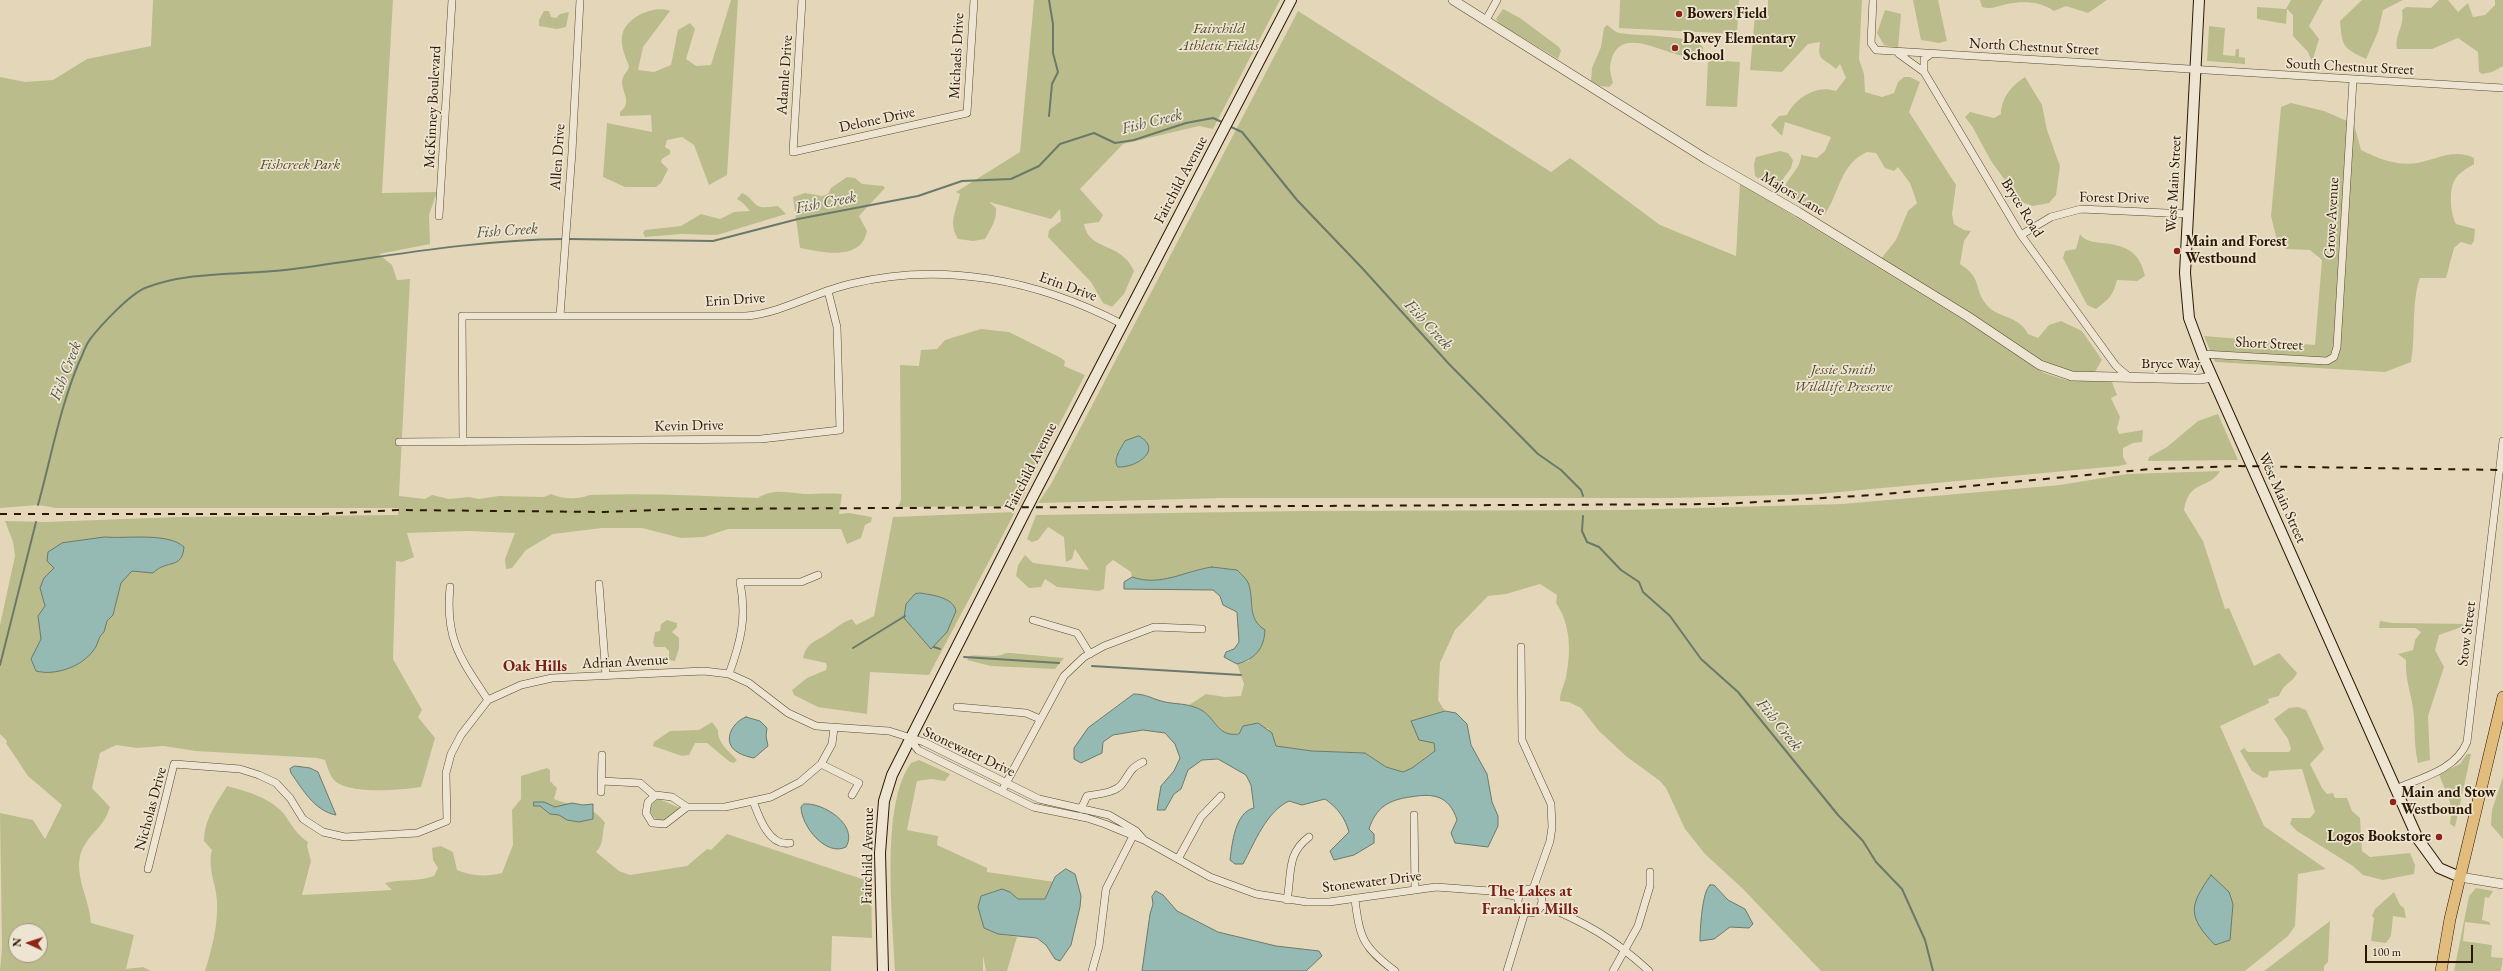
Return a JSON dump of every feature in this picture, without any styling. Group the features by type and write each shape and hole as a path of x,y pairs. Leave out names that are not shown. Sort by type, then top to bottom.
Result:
{"main road":[{"name":"Fairchild Avenue","path":"883,971 880,853 882,816 889,783 909,738 1291,0"},
{"name":"West Main Street","path":"2199,0 2184,273 2186,303 2202,354 2418,839 2428,855 2440,868 2460,877"},
{"path":"2441,971 2460,877 2503,697"}],"street":[{"name":"McKinney Boulevard","path":"439,216 452,0"},
{"name":"Allen Drive","path":"560,316 580,0"},
{"name":"Adamle Drive","path":"793,152 802,0"},
{"name":"Michaels Drive","path":"967,114 974,0"},
{"name":"Majors Lane","path":"1453,0 1706,159 1798,212 1967,316 2040,365 2072,376 2130,378"},
{"path":"1486,20 1497,0"},
{"name":"North Chestnut Street","path":"1873,0 1872,47 1876,50 1895,53 2195,70"},
{"name":"Bryce Road","path":"1895,53 1924,72 2022,235 2116,366 2130,378"},
{"path":"1924,72 1924,59 1931,54"},
{"name":"South Chestnut Street","path":"2195,70 2503,88"},
{"name":"Grove Avenue","path":"2334,357 2337,347 2352,80"},
{"name":"Delone Drive","path":"793,152 967,114"},
{"name":"Forest Drive","path":"2022,235 2050,217 2081,209 2188,214"},
{"name":"Erin Drive","path":"463,442 462,316 751,315 776,310 828,291 877,278 946,274 974,276 1017,283 1095,310 1122,324"},
{"name":"Kevin Drive","path":"399,442 780,438 840,430 837,327 828,291"},
{"name":"Short Street","path":"2202,354 2327,360 2334,357"},
{"name":"Bryce Way","path":"2130,378 2200,379 2212,377"},
{"name":"Stow Street","path":"2395,789 2449,765 2463,752 2467,742 2499,503 2503,441"},
{"path":"728,674 740,642 743,596 740,582 801,582 818,575"},
{"path":"599,584 606,676"},
{"path":"450,587 449,620 460,658 488,700"},
{"path":"1033,620 1076,633 1090,654"},
{"path":"1001,792 1064,676 1090,654 1104,646 1154,627 1202,629"},
{"path":"1521,647 1522,740 1551,804 1552,821 1550,841 1533,889"},
{"name":"Adrian Avenue","path":"186,764 240,769 259,774 276,783 290,798 303,819 323,832 345,837 417,833 447,821 446,773 451,754 461,735 488,700 521,686 552,678 704,671 728,674 749,683 788,713 816,726 889,731 909,738"},
{"path":"957,707 1026,713 1040,719"},
{"path":"601,781 640,783 655,796 672,797 687,807 725,807 771,797 800,782 821,764 832,744 834,728"},
{"name":"Stonewater Drive","path":"909,738 924,742 1039,799 1109,815 1144,840 1232,887 1287,900 1307,902 1355,900 1415,890 1459,888 1518,897"},
{"name":"Stonewater Drive","path":"909,738 918,750 1033,808 1087,818 1134,834"},
{"path":"601,792 602,754"},
{"path":"1082,808 1087,796 1114,790 1122,784 1131,768 1143,762"},
{"name":"Nicholas Drive","path":"148,870 174,764 186,764"},
{"path":"821,764 859,783 852,795"},
{"path":"655,796 646,807 648,819 652,823 665,824 687,807"},
{"path":"1178,859 1201,817 1221,796"},
{"path":"753,801 774,841 782,844 790,843"},
{"path":"1414,815 1415,890"},
{"path":"1092,971 1098,946 1106,889 1134,834"},
{"path":"1287,900 1292,856 1300,844 1309,837"},
{"path":"1613,971 1638,926 1647,898 1650,872"},
{"path":"2460,877 2503,884"},
{"path":"1533,889 1540,895 1541,904 1535,912 1525,912 1519,906 1518,897 1524,890 1533,889"},
{"path":"1355,900 1358,925 1365,945 1379,960 1394,971"},
{"path":"1541,904 1585,923 1625,949 1649,971"},
{"path":"1507,971 1525,912"}],"green space":[{"name":"Fishcreek Park","path":"153,0 393,0 382,193 437,192 429,215 430,244 379,254 392,265 397,280 410,279 399,496 425,499 432,495 449,499 469,497 479,499 499,496 544,497 551,494 560,497 580,498 589,495 632,494 758,498 775,492 842,494 839,514 849,513 872,517 871,522 865,525 861,538 847,544 841,529 728,529 704,537 681,538 642,528 602,528 553,534 526,550 512,568 506,569 505,559 515,533 468,531 407,533 414,557 402,562 396,561 393,659 422,710 418,717 435,738 421,787 389,790 363,790 351,788 341,785 334,780 325,760 317,758 196,751 163,746 137,748 116,745 100,753 92,788 110,807 105,819 86,842 83,848 79,866 80,876 88,904 91,923 134,935 126,969 143,967 151,971 0,971 2,947 0,813 33,820 45,839 62,805 28,776 6,743 7,741 0,734 0,625 15,556 13,542 5,521 45,522 177,517 398,515 398,508 56,508 38,505 0,508 0,77 25,82 53,80 87,59 151,46"},
{"path":"731,0 738,0 727,175 709,185 694,145 682,137 667,140 665,147 670,150 670,154 662,159 661,162 668,169 661,183 656,187 625,187 603,177 607,123 652,132 651,115 620,116 620,112 626,105 622,80 629,66 622,45 622,36 626,26 643,13 657,10 670,11 643,47 638,70 654,72 671,65 678,30 690,23 695,29 686,59 696,66 711,65"},
{"name":"Fairchild Athletic Fields","path":"1034,0 1280,0 1213,129 1199,126 1123,144 1080,189 1103,215 1099,222 1084,224 1087,233 1092,239 1121,255 1134,271 1124,294 1112,307 1103,303 1091,282 1048,237 1049,230 1061,221 1060,209 1051,219 989,202 996,208 996,216 985,239 973,241 958,239 955,233 953,222 960,194 956,192 1020,152"},
{"name":"Bowers Field","path":"1620,0 1739,0 1737,34 1619,28"},
{"path":"1768,0 1862,0 1859,59 1864,74 1865,92 1882,97 1894,93 1898,82 1904,77 1910,77 1920,82 1909,112 1956,185 1952,214 1954,224 1964,230 1971,231 1964,241 1960,264 1972,274 1986,304 1996,312 2019,323 2028,334 2038,338 2049,325 2061,321 2082,331 2102,360 2093,375 2073,373 2041,361 1880,260 1896,240 1908,211 1917,203 1910,183 1898,167 1894,171 1885,168 1876,153 1867,152 1858,157 1851,164 1846,171 1825,214 1783,193 1784,188 1796,170 1801,155 1817,158 1825,151 1831,137 1785,122 1782,136 1771,125 1779,116 1787,115 1795,103 1807,94 1821,89 1836,91 1846,78 1840,64 1836,69 1820,56 1820,42 1808,44 1782,72 1750,70 1755,15 1768,7"},
{"path":"1913,0 1938,0 1947,41 1939,43 1921,40"},
{"path":"1980,0 2107,0 2088,13 2066,6 2054,11 2043,5 2025,2 1985,8 1982,7"},
{"path":"2291,0 2323,0 2309,26 2319,39 2312,62 2308,52 2293,36 2293,15 2287,9 2286,24 2257,19 2257,7 2286,9"},
{"path":"2362,0 2403,0 2383,10 2378,32 2366,59 2345,46 2340,21"},
{"path":"2439,0 2448,0 2458,12 2468,3 2473,17 2485,15 2495,5 2495,0 2503,0 2503,66 2492,72 2482,74 2479,72 2478,52 2458,38 2432,49 2397,49 2396,44 2403,16 2402,10 2406,7 2431,8"},
{"path":"1503,9 1520,18 1559,47 1561,51 1558,59 1500,24 1496,19"},
{"path":"1885,10 1901,14 1898,48 1884,45 1877,33"},
{"path":"544,11 549,11 551,17 556,18 560,14 569,12 566,27 557,29 539,26 539,20"},
{"name":"Jessie Smith Wildlife Preserve","path":"1298,11 1551,172 1570,158 1660,225 1736,256 1740,183 1972,325 2044,373 2066,380 2112,382 2117,395 2111,398 2120,417 2117,428 2119,434 2143,430 2142,442 2133,443 2123,448 2123,457 2127,464 2119,466 1818,494 1673,498 1224,498 1038,503 1051,484"},
{"path":"1607,25 1620,33 1689,40 1698,43 1703,47 1703,53 1694,57 1683,56 1645,44 1632,43 1622,45 1614,53 1610,66 1613,83 1609,87 1600,86 1591,81 1592,68 1601,47 1604,28"},
{"path":"2209,26 2225,28 2223,55 2235,56 2236,49 2239,49 2239,57 2245,58 2245,64 2207,61"},
{"path":"1708,60 1740,62 1737,107 1706,106"},
{"path":"2025,77 2042,105 2047,130 2060,166 2056,195 2049,203 2033,206 2021,202 1991,161 1972,126 1965,117 1970,112 1994,118 2001,114 2001,108 2008,92"},
{"path":"2291,103 2324,111 2354,124 2361,150 2388,161 2409,164 2424,162 2452,154 2466,155 2474,158 2474,164 2462,172 2454,180 2451,204 2456,224 2475,229 2474,241 2471,245 2461,242 2454,248 2446,278 2420,278 2417,287 2411,362 2385,372 2215,362 2204,336 2315,345 2322,260 2310,250 2286,249 2277,241 2271,216 2281,107"},
{"path":"1780,151 1788,153 1793,160 1791,168 1775,190 1755,176 1754,164 1756,157"},
{"path":"847,177 855,178 862,184 883,186 885,188 859,216 867,231 863,241 857,247 849,251 839,253 829,253 800,248 793,197 805,193 822,196 828,194 831,188"},
{"path":"742,193 748,196 758,206 778,206 786,214 717,235 681,234 645,237 643,233 645,230 681,226 701,214 720,219 734,212 750,211 737,199"},
{"path":"2080,234 2085,239 2093,242 2113,244 2123,247 2132,253 2140,262 2145,276 2137,281 2117,280 2110,297 2096,309 2087,305 2063,258 2065,251 2076,249"},
{"path":"981,329 1009,332 1061,358 1065,361 1064,366 1085,375 1029,483 1019,506 898,507 901,500 900,365 919,366 921,350 937,349 945,340"},
{"path":"2218,414 2238,460 2148,461 2149,457 2167,447 2198,421"},
{"path":"2220,471 2216,477 2195,489 2190,494 2184,510 2203,541 2225,609 2229,608 2254,666 2279,653 2297,673 2281,691 2279,696 2268,699 2269,703 2220,726 2264,826 2326,869 2298,874 2295,926 2288,936 2245,971 1821,971 1743,889 1705,854 1685,829 1666,788 1660,781 1627,757 1599,731 1581,708 1569,702 1560,701 1569,658 1567,629 1565,620 1556,603 1557,595 1540,584 1506,594 1488,596 1455,630 1440,663 1438,700 1445,711 1411,721 1434,743 1435,751 1412,768 1403,772 1386,767 1365,753 1312,751 1276,746 1268,728 1230,735 1222,731 1203,711 1189,705 1206,694 1225,697 1241,696 1244,684 1237,664 1249,661 1261,627 1256,623 1253,613 1249,586 1237,570 1205,568 1167,579 1150,580 1132,577 1131,572 1113,560 1106,566 1104,589 1099,591 1057,587 1045,579 1041,587 1029,588 1016,576 1018,565 1025,555 1033,563 1089,570 1075,549 1072,559 1066,562 1064,537 1048,527 1038,540 1032,542 1027,539 1036,515 1301,511 1621,510 1842,504 2060,485 2127,474"},
{"path":"1015,512 929,675 870,672 867,714 818,707 794,695 792,690 807,678 826,670 826,663 803,658 807,648 810,645 849,620 852,619 856,625 874,616 893,517"},
{"path":"667,620 677,623 677,627 672,632 679,638 679,648 675,661 669,660 669,651 665,647 655,647 653,643 655,632 660,631 661,624"},
{"path":"2380,621 2392,623 2470,624 2439,635 2435,650 2444,667 2428,716 2430,760 2418,763 2406,660 2398,654 2413,650 2415,640 2421,632 2415,628 2379,628"},
{"path":"1006,653 1064,658 1055,669 991,666 967,660 969,656 997,656"},
{"path":"2298,707 2306,710 2324,749 2310,764 2322,788 2327,794 2333,793 2335,798 2347,798 2352,811 2360,818 2362,851 2370,857 2410,853 2415,865 2414,874 2383,880 2363,875 2353,866 2297,831 2290,824 2292,818 2310,818 2315,812 2302,769 2269,771 2268,777 2263,778 2252,771 2240,751 2244,748 2248,752 2289,752 2291,749 2288,739 2274,719 2289,708"},
{"path":"712,722 718,730 718,735 722,743 737,760 734,763 730,762 707,743 695,743 689,755 682,756 653,746 654,742 670,731 699,730"},
{"path":"2467,754 2471,754 2455,827 2450,824 2450,803 2439,774 2460,764"},
{"path":"919,760 950,774 945,781 931,779 917,781 907,830 938,836 937,845 987,868 987,872 1055,882 1049,890 1047,897 1043,899 1018,899 997,890 981,896 984,928 998,934 1017,937 1007,971 986,971 983,956 983,971 895,971 891,863 895,806 901,782 911,763"},
{"path":"547,768 550,770 550,781 557,788 554,799 588,809 594,812 605,823 602,842 596,852 619,871 630,875 687,866 707,849 711,850 727,834 871,882 872,938 832,936 831,971 205,971 214,937 217,919 217,901 212,876 212,850 204,841 206,826 209,818 227,786 265,799 279,808 297,833 308,842 307,846 311,861 302,895 392,890 385,883 422,879 434,876 438,868 433,860 432,848 441,846 453,852 457,870 467,874 479,875 502,873 513,845 512,810 521,799 521,776"},
{"path":"2503,777 2503,839 2491,825 2492,810"},
{"path":"659,799 680,808 665,820 658,820 652,815 651,806"},
{"path":"2476,888 2493,891 2489,898 2485,897 2482,920 2489,922 2491,925 2465,922 2463,941 2492,945 2491,957 2503,958 2501,971 2454,971 2469,896"},
{"path":"2394,892 2400,905 2404,908 2406,918 2393,916 2391,936 2386,943 2371,941 2374,918 2372,916 2375,909"},
{"path":"2330,921 2328,962 2324,966 2324,971 2264,971"}],"water":[{"path":"1139,436 1146,441 1149,447 1145,457 1132,465 1118,467 1116,461 1119,450 1125,441"},
{"path":"105,537 146,537 168,539 177,542 184,547 183,554 177,562 163,566 153,573 132,571 121,583 113,615 107,621 104,632 95,648 82,662 59,671 36,671 31,659 41,639 38,616 45,606 40,588 44,578 54,568 47,561 48,552 62,543"},
{"path":"1212,567 1237,570 1244,577 1249,585 1253,615 1259,626 1265,630 1263,643 1254,656 1237,664 1224,657 1226,652 1234,649 1239,642 1237,612 1223,605 1220,596 1213,590 1124,589 1124,582 1132,577 1143,580 1163,579"},
{"path":"920,593 936,596 946,600 954,606 956,611 947,632 931,649 904,618 906,604 915,594"},
{"path":"1134,694 1145,695 1161,701 1197,708 1208,715 1222,731 1226,733 1239,734 1243,726 1258,723 1272,733 1276,746 1312,751 1365,753 1386,767 1403,772 1412,768 1435,751 1434,743 1419,740 1411,721 1445,711 1456,713 1467,724 1471,745 1487,774 1492,802 1498,816 1498,826 1488,847 1455,843 1451,833 1457,820 1450,805 1433,796 1426,795 1402,798 1384,806 1375,815 1369,829 1374,834 1374,843 1354,855 1334,860 1330,851 1349,832 1345,822 1334,806 1325,799 1302,805 1289,801 1274,812 1262,828 1243,864 1235,864 1230,860 1233,838 1243,816 1254,808 1251,785 1246,775 1218,759 1202,760 1188,770 1181,789 1174,794 1165,810 1157,810 1161,786 1174,771 1180,758 1175,744 1165,733 1143,730 1113,735 1103,742 1102,753 1081,763 1074,759 1074,748 1088,728"},
{"path":"746,717 760,721 767,728 766,736 768,746 754,758 738,752 729,741 733,727 736,723"},
{"path":"295,766 310,768 318,772 336,815 322,809 310,799 291,773 290,769"},
{"path":"534,802 544,802 555,807 572,803 583,805 593,804 593,819 579,822 567,820 559,815 550,814 540,806 534,806"},
{"path":"804,804 812,804 837,816 848,831 849,839 846,847 838,849 831,848 816,838 805,823 802,815 801,807"},
{"path":"1066,869 1075,874 1081,896 1080,907 1071,945 1060,961 1055,959 1046,945 1037,938 998,934 984,928 978,907 981,896 1002,889 1010,892 1018,899 1045,899 1055,877"},
{"path":"2211,875 2229,892 2233,904 2230,940 2215,945 2199,926 2194,911 2198,895"},
{"path":"1710,885 1714,885 1728,900 1745,909 1753,924 1749,928 1730,927 1714,939 1700,941 1703,902 1707,889"},
{"path":"1156,891 1163,895 1177,911 1218,932 1276,946 1319,951 1322,956 1306,971 1142,971 1150,914 1153,904 1152,897"}],"waterway":[{"path":"1049,0 1053,24 1053,53 1058,72 1052,84 1049,116"},
{"name":"Fish Creek","path":"568,239 713,241 798,219 918,196 962,181 1011,179 1039,166 1060,144 1094,133 1115,143 1134,140 1186,123 1213,118 1224,123"},
{"name":"Fish Creek","path":"1229,126 1242,132 1297,200 1363,269 1449,364 1538,454 1561,470 1581,490 1583,496"},
{"name":"Fish Creek","path":"38,505 66,397 86,347 96,332 116,310 131,297 145,288 179,279 214,274 268,272 458,246 529,240 564,239"},
{"name":"Fish Creek","path":"1583,516 1582,531 1587,542 1599,547 1621,570 1639,582 1643,592 1670,616 1701,659 1738,692 1838,815 1863,841 1876,862 1902,889 1925,940 1933,971"},
{"name":"Fish Creek","path":"0,665 36,522"},
{"path":"853,648 905,616"},
{"path":"934,647 940,649"},
{"path":"964,657 1059,663"},
{"path":"1092,666 1241,675"}],"railway":[{"path":"0,514 321,514 398,510 604,512 683,509 1723,504 1874,495 2151,469 2236,466 2503,470"}],"place":[{"name":"Bowers Field","path":"1679,14"},
{"name":"Davey Elementary School","path":"1675,48"},
{"name":"Main and Forest Westbound","path":"2177,251"},
{"name":"Main and Stow Westbound","path":"2393,802"},
{"name":"Logos Bookstore","path":"2439,837"}],"district":[{"name":"Oak Hills","path":"535,667"},
{"name":"The Lakes at Franklin Mills","path":"1530,901"}]}
